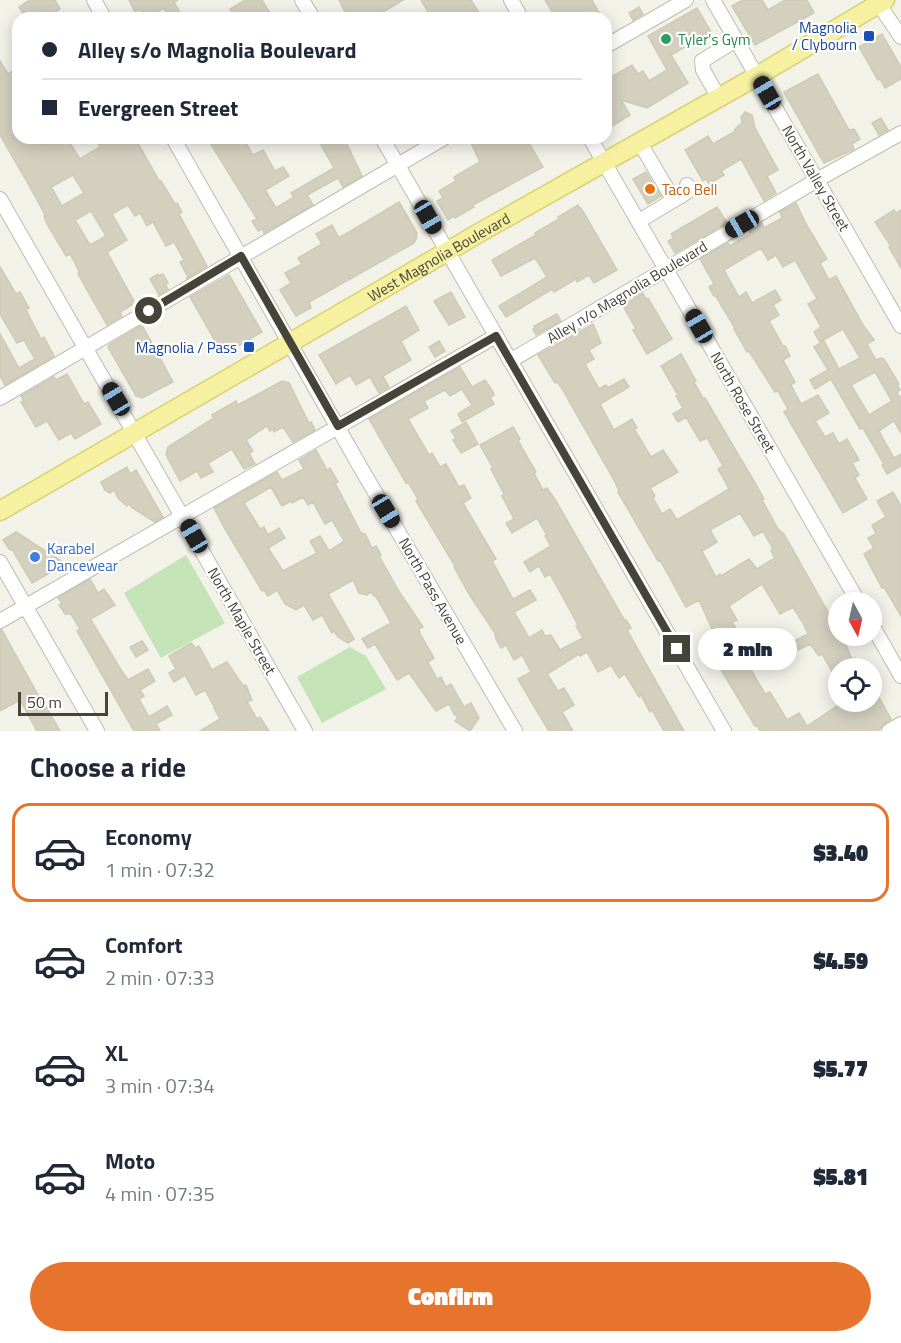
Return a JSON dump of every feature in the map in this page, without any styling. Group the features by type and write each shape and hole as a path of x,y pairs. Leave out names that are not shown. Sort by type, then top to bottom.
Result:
{"main road":[{"name":"West Magnolia Boulevard","path":"0,511 757,76 880,1"}],"street":[{"path":"612,43 686,0"},
{"name":"North Valley Street","path":"712,0 901,326"},
{"path":"880,1 901,37"},
{"path":"719,98 703,70 702,61 736,40"},
{"name":"Alley n/o Magnolia Boulevard","path":"510,361 901,133"},
{"path":"639,221 684,191 670,194 640,143"},
{"name":"North Pass Avenue","path":"176,144 515,731"},
{"path":"385,144 724,731"},
{"path":"0,398 434,144"},
{"name":"North Rose Street","path":"594,144 853,592"},
{"name":"North Maple Street","path":"0,199 136,432 305,731"},
{"path":"0,621 496,336"},
{"path":"0,562 98,731"},
{"path":"882,643 901,676"},
{"path":"889,731 901,724"}],"green space":[{"path":"186,555 225,623 161,658 124,593"},
{"path":"350,647 366,656 386,689 322,723 297,677"}],"building":[{"path":"30,0 55,0 60,9 55,12 22,12 19,7"},
{"path":"129,0 178,0 174,2 180,12 166,12 164,8 157,12 142,12 140,9 135,12"},
{"path":"245,0 262,0 269,12 232,12 230,9"},
{"path":"339,0 403,0 383,12 345,12"},
{"path":"421,0 471,0 478,12 428,12"},
{"path":"545,0 592,0 598,12 552,12"},
{"path":"743,0 762,0 768,10 785,0 807,0 814,13 755,45 732,6"},
{"path":"639,7 643,14 633,20 629,13"},
{"path":"697,8 711,32 671,55 688,83 647,108 621,100 630,115 612,126 614,113 612,77 632,65 638,74 643,71 649,81 667,70 648,36"},
{"path":"882,34 901,67 901,79 885,88 859,47"},
{"path":"0,61 8,74 12,72 12,144 71,144 80,159 100,147 98,144 138,144 160,182 175,204 177,203 182,212 179,214 207,266 186,279 188,277 180,262 184,260 174,242 166,246 153,222 147,226 140,213 135,216 128,205 112,214 127,240 107,252 135,303 120,312 122,316 107,325 78,274 79,271 70,254 66,256 47,224 35,196 0,135","holes":["73,175 84,193 62,206 51,187","91,211 106,236 90,245 75,220"]},
{"path":"818,74 849,130 854,129 860,139 852,144 854,149 824,163 784,92"},
{"path":"745,112 752,115 755,128 778,170 767,176 776,193 764,201 741,159 721,171 724,175 709,184 706,179 703,181 685,150 708,136 713,144 734,132 742,123 741,117"},
{"path":"881,118 888,130 879,135 872,123"},
{"path":"211,144 247,144 253,155 263,150 275,171 283,167 289,176 265,190 276,208 294,197 291,193 334,168 320,144 347,144 362,176 343,187 338,178 307,195 313,205 264,233 262,229 258,231 252,221 257,219"},
{"path":"471,144 530,144 543,167 448,220 437,201 443,198 439,191 456,181 454,177 480,162"},
{"path":"646,172 661,196 648,204 633,179"},
{"path":"399,202 417,233 414,243 309,302 311,308 296,316 280,290 291,283 285,273 302,264 298,258 322,244 316,234 332,225 339,238"},
{"path":"796,203 827,259 820,263 829,280 836,276 863,325 874,340 867,344 876,360 884,359 899,384 897,385 900,390 897,392 899,397 901,396 901,433 894,421 879,431 894,458 901,454 901,466 887,474 882,465 884,464 863,428 860,429 831,379 815,389 810,380 828,370 814,347 824,341 839,369 860,358 843,329 820,342 814,332 821,327 808,304 817,299 795,260 783,267 776,255 768,260 761,248 724,270 739,297 746,292 752,303 775,290 781,300 773,305 779,315 769,321 790,356 783,360 795,382 791,385 801,404 818,395 829,413 815,421 825,437 833,433 839,444 847,439 859,460 852,463 859,475 855,478 867,499 843,513 784,412 788,409 778,391 775,392 749,351 747,352 735,328 714,296 709,287 714,284 700,259 728,243 730,246 751,234 749,231 762,223 764,228 782,218 780,212","holes":["875,372 892,401 869,415 851,385"]},
{"path":"578,205 617,270 594,283 589,275 577,282 576,279 554,292 552,289 506,317 499,306 547,277 535,258 501,276 492,260 536,235 535,233"},
{"path":"717,207 727,223 675,253 668,241 674,238 671,234"},
{"path":"894,210 896,213 901,210 901,268 889,247 891,246 875,222"},
{"path":"0,267 16,294 20,292 29,308 26,310 41,339 44,337 54,356 5,385 0,376 0,334 19,368 35,359 24,340 17,343 0,314"},
{"path":"158,274 159,276 163,274 168,283 165,284 168,289 159,295 150,279"},
{"path":"229,275 262,332 223,355 190,297"},
{"path":"451,292 465,317 449,325 434,301"},
{"path":"643,293 672,339 647,354 623,306"},
{"path":"406,306 419,330 401,341 411,360 383,376 389,387 379,393 370,377 356,385 350,375 336,384 319,355"},
{"path":"557,314 561,321 536,335 534,326"},
{"path":"593,324 601,343 589,350 594,359 585,364 599,389 606,385 608,388 624,379 629,387 600,404 614,430 632,419 637,428 634,429 651,457 663,450 678,472 650,488 662,514 670,509 677,520 729,489 718,469 723,466 707,438 700,441 686,417 678,422 673,414 683,408 661,366 681,354 703,398 754,481 778,529 784,534 828,612 828,646 846,646 852,658 828,658 828,664 822,654 819,656 810,644 798,650 794,641 808,634 803,623 793,607 780,614 762,584 729,606 737,620 732,622 743,641 750,637 762,658 749,666 765,694 770,692 787,720 799,713 807,726 828,712 882,712 882,703 891,719 877,731 760,731 757,725 755,726 720,668 731,662 729,659 733,657 721,638 717,640 699,600 686,607 618,492 615,482 561,387 557,382 555,383 538,355","holes":["740,513 754,536 763,531 773,549 771,551 775,558 757,569 749,559 716,577 702,551 717,542 710,530"]},
{"path":"142,325 173,382 142,398 136,396 108,347"},
{"path":"439,341 445,351 435,357 429,347"},
{"path":"460,367 472,387 485,380 493,392 494,395 490,398 494,404 462,422 458,414 472,405 462,389 450,396 445,390 424,401 428,408 408,419 429,455 432,453 440,467 446,464 459,487 464,485 471,498 463,503 496,559 492,561 513,599 530,590 536,600 514,612 529,638 542,630 545,636 551,635 560,650 583,638 550,574 545,577 539,566 530,572 524,562 551,546 545,536 547,535 537,518 512,533 506,523 514,519 502,496 504,494 491,469 493,468 480,445 513,427 543,490 547,488 556,501 631,628 627,630 684,731 664,731 652,710 650,712 641,695 639,697 625,674 619,678 611,665 598,672 587,652 580,656 579,654 547,674 558,691 564,688 574,705 562,712 573,731 549,731 518,679 531,672 522,655 514,660 506,645 501,648 495,633 469,594 416,501 418,499 408,482 406,483 369,419"},
{"path":"67,374 84,404 88,402 101,424 75,439 71,433 59,440 47,421 36,427 21,402 24,401 21,396 54,377 56,380"},
{"path":"282,381 289,383 309,423 311,422 315,430 293,442 283,427 274,432 273,429 270,431 267,426 246,440 253,451 249,453 255,464 244,469 232,449 208,463 213,472 201,478 197,471 180,481 166,455 168,447 214,418 212,415 236,401 238,405"},
{"path":"466,422 478,444 461,453 453,440 456,438 451,431"},
{"path":"316,450 327,470 330,468 338,482 335,483 361,533 365,534 372,548 376,546 381,555 379,556 400,593 423,627 419,629 420,634 434,658 428,662 437,679 441,677 446,687 451,684 464,707 471,703 479,718 470,731 455,721 458,717 449,704 436,711 409,673 397,680 375,644 368,648 362,639 391,623 371,592 367,595 359,593 353,580 328,594 354,639 348,643 338,637 334,631 332,633 322,615 313,620 304,605 296,610 285,604 277,590 268,596 264,590 262,591 214,508 277,472 282,480 304,469 299,460","holes":["271,487 282,506 303,497 308,505 313,502 325,524 332,520 344,541 329,551 320,536 310,541 317,553 283,571 268,548 285,538 279,528 268,535 264,527 260,529 244,503"]},
{"path":"127,467 130,474 136,470 163,517 155,522 131,507 130,504 127,506 118,498 114,490 110,493 105,490 101,482"},
{"path":"893,492 901,506 901,616 884,587 882,588 864,554 874,548 868,538 876,534 872,525 886,517 877,501"},
{"name":"Karabel Dancewear","path":"16,532 66,564 32,583 12,549 10,550 3,540"},
{"path":"90,579 98,593 104,589 115,605 91,620 121,670 128,680 148,669 155,681 140,690 144,696 139,699 149,717 167,706 172,715 156,724 160,731 134,731 77,631 80,629 71,614 65,614 59,605 62,603 58,598"},
{"path":"0,630 60,731 37,731 20,700 0,711"},
{"path":"142,641 148,650 136,657 130,647"},
{"path":"191,643 196,648 199,646 212,670 227,662 239,680 244,686 246,685 252,700 247,702 257,719 260,717 269,731 200,731 220,719 215,708 205,690 196,695 185,675 174,682 169,673 176,669 169,656"}],"place":[{"name":"Magnolia / Clybourn","path":"869,36"},
{"name":"Tyler's Gym","path":"666,39"},
{"name":"Taco Bell","path":"650,189"},
{"name":"Magnolia / Pass","path":"249,347"},
{"name":"Karabel Dancewear","path":"35,557"}],"route":[{"path":"149,311 241,256 338,426 496,336 677,649"}]}
